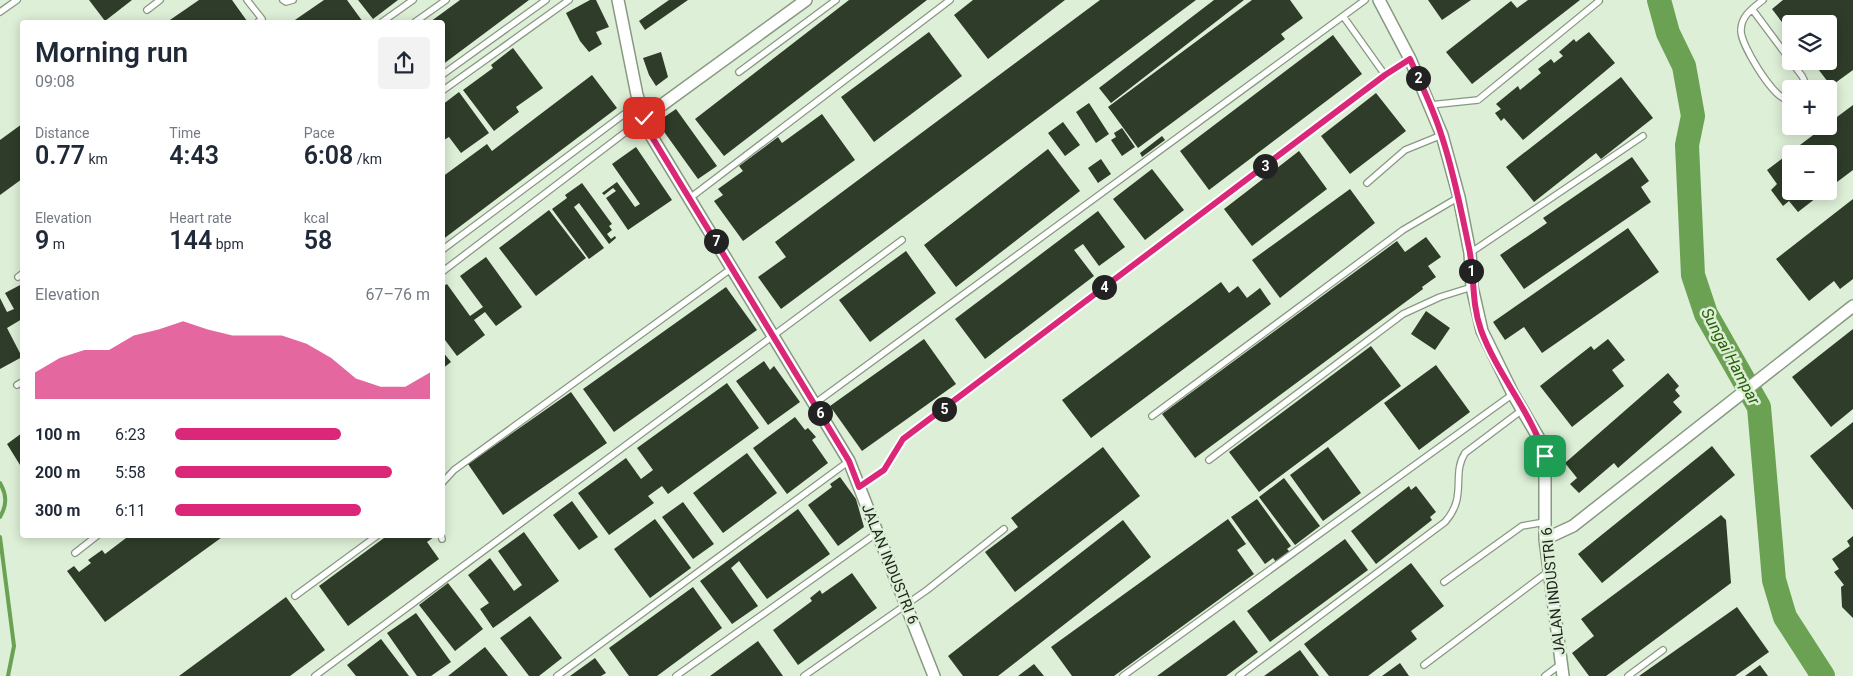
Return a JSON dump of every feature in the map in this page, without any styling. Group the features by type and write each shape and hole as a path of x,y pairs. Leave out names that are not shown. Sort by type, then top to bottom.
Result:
{"street":[{"name":"JALAN INDUSTRI 6","path":"618,0 639,103 652,137 732,268 772,338 849,461 934,676"},
{"path":"644,118 806,0"},
{"name":"JALAN INDUSTRI 6","path":"1379,0 1410,59 1442,135 1459,197 1470,254 1472,287 1482,331 1513,394 1541,442 1545,456 1545,539 1563,676"},
{"path":"1545,539 1574,526 1853,306"}],"lane":[{"path":"0,12 17,0"},
{"path":"147,10 160,0"},
{"path":"246,0 262,18 260,20"},
{"path":"283,0 286,2 293,0"},
{"path":"385,20 414,0"},
{"path":"418,20 446,0"},
{"path":"445,73 546,0"},
{"path":"445,89 569,0"},
{"path":"739,72 836,0"},
{"path":"690,198 950,0"},
{"path":"814,404 1365,0"},
{"path":"1430,105 1478,100 1599,0"},
{"path":"1763,0 1743,20 1740,32 1745,48 1776,95 1782,97"},
{"path":"1752,9 1804,80"},
{"path":"1343,16 1385,75"},
{"path":"859,487 884,470 903,439 1385,75 1410,59"},
{"path":"445,248 639,103"},
{"path":"445,270 644,118"},
{"path":"1367,183 1405,150 1442,135"},
{"path":"1470,254 1643,136"},
{"path":"1152,416 1403,230 1459,197"},
{"path":"315,676 902,240"},
{"path":"445,479 454,470 732,268"},
{"path":"1209,460 1403,314 1440,297 1472,287"},
{"path":"1123,676 1513,394"},
{"path":"1239,676 1444,522 1452,514 1458,500 1461,460 1465,453 1522,410"},
{"path":"557,676 849,461"},
{"path":"1444,582 1522,526 1545,522"},
{"path":"804,676 905,603 927,590 1004,529"},
{"path":"676,676 877,533"},
{"path":"75,553 94,538"},
{"path":"295,596 374,538"},
{"path":"1424,665 1549,571"},
{"path":"1628,676 1663,650"},
{"path":"1545,676 1562,664"}],"building":[{"path":"89,0 132,0 106,20 104,20"},
{"path":"199,0 232,0 246,20 170,20"},
{"path":"324,0 347,0 362,20 295,20"},
{"path":"358,0 398,0 373,19"},
{"path":"460,0 529,0 445,63 445,20 433,20"},
{"path":"590,0 596,0 609,27 596,32 602,44 589,52 580,41 566,13"},
{"path":"669,0 688,0 645,30 639,21"},
{"path":"849,0 927,0 724,156 695,119"},
{"path":"973,0 1065,0 988,59 954,15"},
{"path":"1100,0 1196,0 781,309 758,277 786,257 775,242"},
{"path":"1214,0 1244,0 1111,103 1099,88"},
{"path":"1252,0 1290,0 1303,18 1281,34 1285,39 1138,148 1108,107"},
{"path":"1428,0 1471,0 1442,20"},
{"path":"1528,0 1580,0 1472,84 1446,52 1511,1 1517,8"},
{"path":"1783,0 1853,0 1853,70 1837,82 1837,80 1826,80 1819,70 1837,70 1837,15 1782,15 1782,22 1772,9"},
{"path":"929,32 962,76 874,142 841,97"},
{"path":"1589,32 1615,63 1523,140 1504,118 1501,121 1495,113 1501,109 1496,104 1518,86 1520,90 1541,73 1538,69 1551,59 1554,63 1563,56 1559,52 1574,39 1576,42"},
{"path":"1333,35 1362,74 1209,190 1180,151"},
{"path":"513,48 543,88 516,107 519,112 494,131 463,90 493,68 491,65"},
{"path":"661,52 668,77 656,86 649,75 643,58"},
{"path":"592,75 617,108 445,238 445,175 487,144 492,151"},
{"path":"1621,77 1653,118 1601,159 1596,153 1534,202 1506,167"},
{"path":"459,92 489,133 461,153 449,137 445,139 445,103"},
{"path":"1376,93 1406,131 1350,174 1321,136"},
{"path":"1089,103 1109,134 1096,143 1076,112"},
{"path":"1853,105 1853,170 1837,182 1837,145 1800,145 1813,135 1837,135 1837,117"},
{"path":"676,109 717,166 698,179 657,122"},
{"path":"822,114 855,160 743,241 714,201 723,195 718,189 743,171 739,166 778,137 782,143"},
{"path":"1063,122 1080,145 1065,156 1048,133"},
{"path":"20,125 20,180 0,195 0,140"},
{"path":"1122,128 1135,147 1122,156 1111,140 1116,137 1114,133"},
{"path":"1162,136 1165,140 1142,157 1140,153"},
{"path":"636,147 672,200 628,230 606,198 616,191 613,188 604,195 602,193 617,182 635,207 640,204 612,164"},
{"path":"1048,149 1080,191 956,287 924,245"},
{"path":"1299,151 1327,189 1252,246 1224,209"},
{"path":"1632,157 1649,181 1641,187 1651,202 1524,289 1500,255 1547,223 1543,218"},
{"path":"1101,159 1111,174 1098,183 1088,168"},
{"path":"1782,159 1782,200 1813,200 1798,212 1789,201 1783,206 1771,190 1777,184 1767,170"},
{"path":"1152,169 1184,210 1145,240 1113,199"},
{"path":"582,183 612,224 609,226 612,230 607,234 611,239 615,236 616,238 609,244 579,203 574,207 604,248 589,259 552,209 567,198 565,195"},
{"path":"1350,189 1375,223 1280,298 1252,260"},
{"path":"1853,199 1853,279 1840,289 1834,281 1809,301 1776,259"},
{"path":"549,210 586,258 536,296 499,248"},
{"path":"1098,211 1125,247 1099,266 1083,244 1074,250 1094,276 985,359 955,319"},
{"path":"1628,228 1659,272 1542,353 1524,327 1505,340 1493,322"},
{"path":"1426,237 1441,257 1428,266 1436,277 1422,287 1423,289 1195,458 1162,414 1397,241 1405,252"},
{"path":"906,251 936,293 870,342 839,300"},
{"path":"486,257 522,307 496,326 485,312 474,320 485,335 457,356 445,340 445,285 447,284 470,316 483,307 460,276"},
{"path":"1221,282 1229,293 1238,286 1247,298 1260,288 1271,304 1091,438 1062,400"},
{"path":"20,285 20,320 7,328 20,353 20,358 0,369 0,298 7,312 14,309 5,293"},
{"path":"726,287 757,330 614,432 583,389"},
{"path":"1426,311 1450,328 1435,350 1411,334"},
{"path":"1853,329 1853,409 1831,427 1792,377"},
{"path":"924,339 956,384 862,451 830,406"},
{"path":"1608,339 1625,360 1612,370 1624,386 1572,427 1540,386 1591,346 1594,350"},
{"path":"1371,346 1401,386 1259,492 1229,452"},
{"path":"445,355 451,362 445,367"},
{"path":"764,361 770,370 774,366 800,402 768,425 736,381"},
{"path":"1436,365 1470,412 1419,450 1384,403"},
{"path":"1668,373 1679,386 1675,390 1680,396 1673,402 1682,412 1618,468 1614,463 1579,493 1570,484 1577,478 1565,463"},
{"path":"727,383 759,428 668,494 662,486 648,496 654,503 609,535 578,493 626,458 641,479 653,470 637,448"},
{"path":"571,392 607,443 503,515 468,464"},
{"path":"795,417 805,430 808,428 816,437 812,440 828,463 787,494 753,448"},
{"path":"1853,422 1853,510 1810,456"},
{"path":"20,434 20,465 7,444"},
{"path":"1712,446 1735,475 1602,583 1578,554"},
{"path":"1103,447 1140,496 1015,592 985,552 1018,527 1011,518"},
{"path":"1328,447 1361,493 1323,521 1290,475"},
{"path":"747,453 777,493 723,533 693,493"},
{"path":"840,477 856,499 864,527 838,546 808,505 832,487 830,484"},
{"path":"1284,478 1320,526 1295,545 1259,497"},
{"path":"1409,486 1411,490 1416,486 1436,512 1430,517 1432,520 1376,564 1351,531"},
{"path":"1257,499 1291,546 1287,549 1290,552 1276,562 1273,558 1265,564 1231,517"},
{"path":"572,501 598,537 579,550 553,515"},
{"path":"683,502 714,544 693,559 662,517"},
{"path":"798,509 830,554 767,599 739,561 731,568 758,606 732,624 700,581"},
{"path":"1721,515 1726,520 1731,583 1606,676 1589,676 1572,653 1594,636 1581,619"},
{"path":"655,519 691,568 650,598 614,549"},
{"path":"1228,519 1246,544 1237,550 1254,574 1114,676 1072,676 1051,647"},
{"path":"1123,520 1151,557 998,676 963,676 948,656"},
{"path":"524,532 559,581 493,628 480,609 489,603 468,575 490,558 514,591 522,585 498,551"},
{"path":"1853,536 1853,618 1842,607 1841,587 1844,585 1834,572 1839,569 1832,559 1850,546 1847,541"},
{"path":"126,538 221,538 105,622 67,571 74,566 79,572 91,563 88,560 102,550 105,554"},
{"path":"384,538 433,538 427,542 439,559 348,626 319,586"},
{"path":"1345,539 1368,570 1270,642 1247,611"},
{"path":"1411,563 1444,606 1411,631 1417,639 1368,676 1329,676 1304,644"},
{"path":"852,573 877,608 798,665 773,630 812,601 810,598 820,590 822,594"},
{"path":"448,583 483,629 455,651 419,605"},
{"path":"693,587 722,628 657,676 629,676 609,648"},
{"path":"286,597 325,650 290,676 179,676"},
{"path":"1737,607 1769,652 1735,676 1639,676"},
{"path":"416,613 451,662 431,676 417,676 387,633"},
{"path":"530,616 562,658 539,676 529,676 500,638"},
{"path":"1234,620 1258,652 1226,676 1157,676"},
{"path":"381,639 409,676 356,676 347,665"},
{"path":"758,641 783,676 710,676"},
{"path":"485,647 508,676 448,676"},
{"path":"1300,650 1319,676 1264,676"},
{"path":"595,658 606,673 601,676 570,676"},
{"path":"1400,663 1409,676 1382,676"},
{"path":"1034,664 1044,676 1018,676"},
{"path":"1760,665 1768,676 1745,676"}],"waterway":[{"name":"Sungai Hampar","path":"1659,0 1668,33 1684,66 1693,116 1687,145 1693,275 1706,314 1759,407 1774,580 1785,617 1823,676"},
{"path":"0,483 5,500 0,517"},
{"path":"0,537 14,646 8,676"}],"route":[{"path":"644,118 652,137 732,268 772,338 849,461 859,487 884,470 903,439 1385,75 1410,59 1442,135 1459,197 1470,254 1474,306 1482,331 1513,394 1541,442 1545,456"}]}
